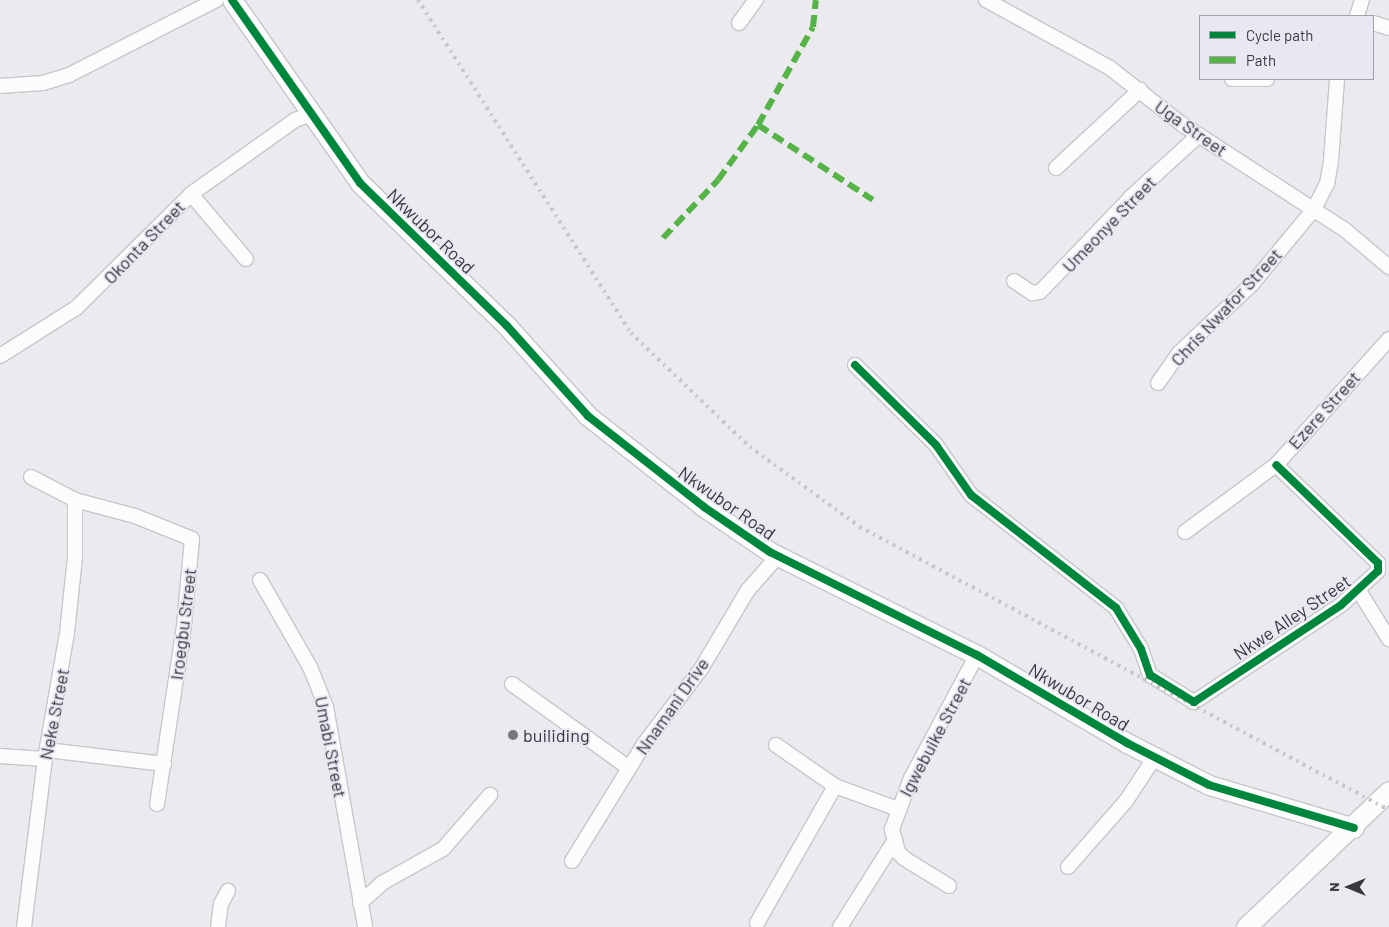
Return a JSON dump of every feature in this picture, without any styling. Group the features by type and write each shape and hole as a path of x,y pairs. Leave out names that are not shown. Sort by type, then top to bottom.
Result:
{"street":[{"path":"0,86 43,83 69,75 216,0"},
{"name":"Nkwubor Road","path":"232,0 314,113 360,183 507,326 588,416 711,512 778,556 977,655 1155,757 1239,796 1354,828"},
{"path":"739,23 756,0"},
{"name":"Uga Street","path":"986,0 1110,68 1199,135 1314,209 1389,268"},
{"path":"1355,15 1362,0"},
{"path":"1374,23 1389,28"},
{"name":"Chris Nwafor Street","path":"1158,383 1179,353 1252,284 1314,209 1327,184 1331,161 1337,80"},
{"path":"1056,168 1140,90"},
{"name":"Okonta Street","path":"0,356 76,308 191,194 295,120 314,113"},
{"name":"Umeonye Street","path":"1014,281 1032,293 1040,292 1131,197 1199,135"},
{"path":"191,194 246,259"},
{"name":"Ezere Street","path":"1185,532 1276,465 1389,339"},
{"name":"Nkwe Alley Street","path":"855,365 936,444 971,495 1116,608 1141,648 1150,675 1194,702 1359,592 1378,571 1378,563 1276,465"},
{"name":"Iroegbu Street","path":"31,477 74,500 135,516 192,539 164,764"},
{"name":"Neke Street","path":"24,927 46,754 67,634 75,557 74,500"},
{"name":"Nnamani Drive","path":"572,860 629,768 701,669 748,590 778,556"},
{"name":"Umabi Street","path":"260,580 310,667 326,707 365,927"},
{"path":"1359,592 1389,639"},
{"name":"Igwebuike Street","path":"895,840 892,829 898,809 977,655"},
{"path":"512,684 629,768"},
{"path":"776,745 835,786 898,809"},
{"path":"0,756 46,754 164,764 157,804"},
{"path":"1068,867 1126,801 1155,757"},
{"path":"757,923 835,786"},
{"path":"1246,927 1354,828 1389,791"},
{"path":"360,903 382,883 442,850 490,795"},
{"path":"895,840 898,852 918,871 950,886"},
{"path":"840,927 895,840"},
{"path":"218,927 220,904 228,891"}],"railway":[{"path":"418,0 631,333 750,447 860,527 1389,810"}],"marked path":[{"path":"663,238 718,180 758,125 813,27 816,0"},
{"path":"758,125 873,200"}],"cycle path":[{"path":"232,0 360,183 507,326 588,416 704,507 770,552 977,655 1127,743 1209,785 1354,828"},
{"path":"855,365 936,445 971,495 1116,608 1141,649 1150,675 1194,702 1341,605 1378,571 1378,563 1276,465"}],"place":[{"name":"builiding","path":"513,735"}]}
